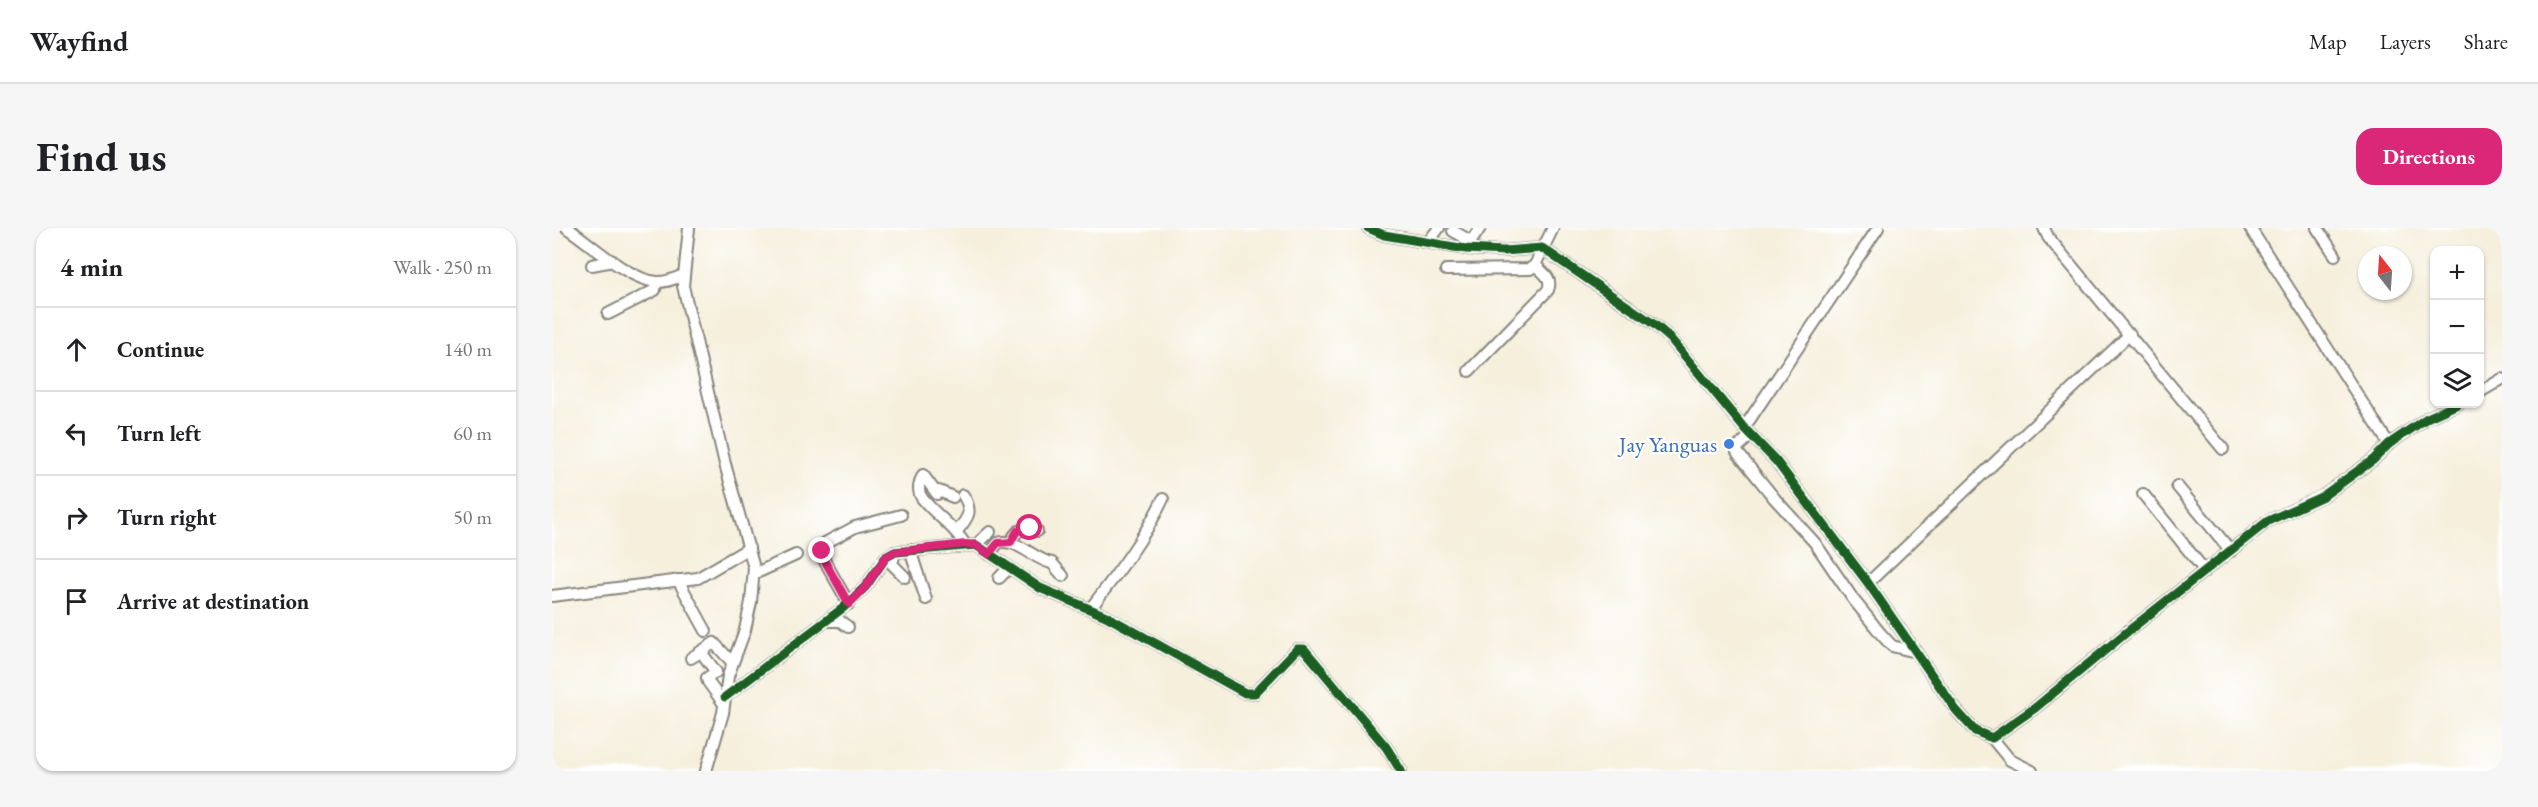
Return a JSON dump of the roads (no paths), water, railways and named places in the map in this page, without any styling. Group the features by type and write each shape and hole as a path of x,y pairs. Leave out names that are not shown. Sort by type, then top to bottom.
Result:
{"street":[{"path":"567,228 639,277 656,282 684,275"},
{"path":"689,228 683,286 725,464 754,568 751,602 745,630 732,662 706,771"},
{"path":"1368,228 1384,235 1503,251 1542,248 1663,332 1747,432 1776,461 1868,583 1956,710 1975,731 1992,738 2010,760 2032,771"},
{"path":"1428,242 1439,228"},
{"path":"1468,245 1480,228"},
{"path":"1446,270 1489,268 1522,271 1530,269 1535,265 1553,228"},
{"path":"1878,228 1747,432 1737,452 1815,543 1852,599 1881,634 1892,646 1916,652"},
{"path":"2044,228 2048,237 2223,450"},
{"path":"2250,228 2389,444"},
{"path":"2317,228 2335,255"},
{"path":"1453,231 1468,245"},
{"path":"592,265 613,261"},
{"path":"1469,371 1548,290 1551,284 1549,279 1535,265"},
{"path":"608,314 655,290 656,282"},
{"path":"1868,583 2130,334"},
{"path":"2484,390 2502,380"},
{"path":"1992,738 2035,708 2268,521 2323,496 2373,460 2389,444 2427,418 2449,408"},
{"path":"957,531 970,514 970,507 958,496 939,491 923,475 920,481 920,493 930,505 957,531 971,544 1040,588 1090,609 1249,694 1259,690 1301,647 1338,687 1386,747 1401,771"},
{"path":"2176,486 2231,551"},
{"path":"930,505 939,491"},
{"path":"2143,494 2205,571"},
{"path":"1090,609 1120,570 1155,517 1164,499"},
{"path":"849,604 823,558 825,543 855,527 901,516"},
{"path":"1011,542 1021,529 1030,528 1037,531"},
{"path":"724,700 849,604 866,586 886,557 895,552 971,544 990,532"},
{"path":"989,554 998,543 1011,542 1043,562 1052,563 1063,576"},
{"path":"552,596 699,578 749,548"},
{"path":"910,550 926,598"},
{"path":"895,552 892,564 905,577"},
{"path":"754,574 796,555"},
{"path":"999,578 1009,568"},
{"path":"678,580 705,629 693,634"},
{"path":"827,621 840,621 848,627"},
{"path":"724,700 708,682 707,678 716,672 696,655 715,644 732,662"}],"place":[{"name":"Jay Yanguas","path":"1729,444"}]}
